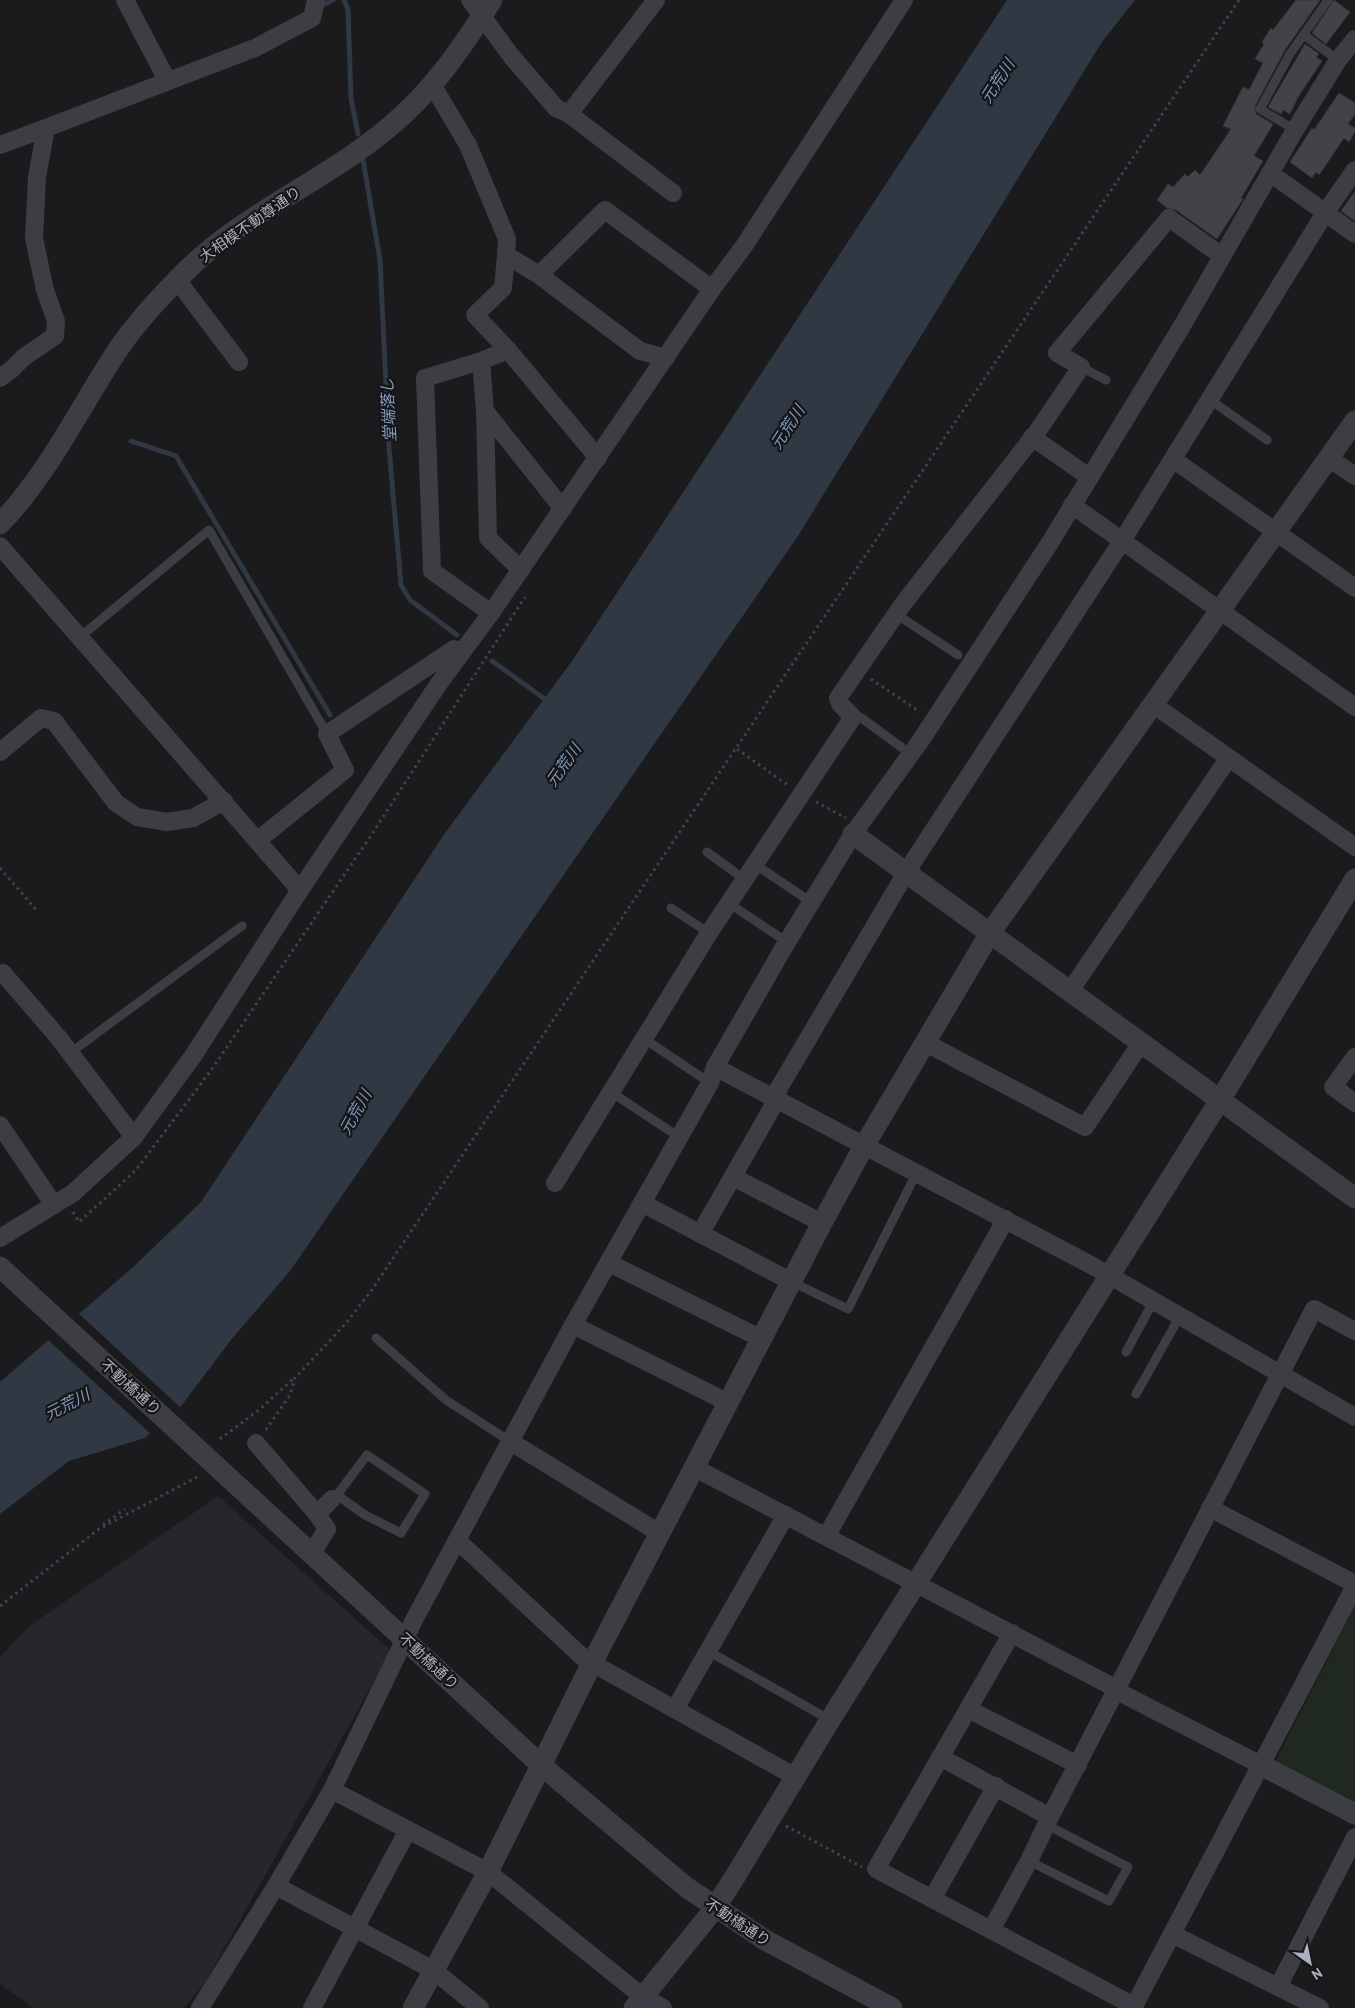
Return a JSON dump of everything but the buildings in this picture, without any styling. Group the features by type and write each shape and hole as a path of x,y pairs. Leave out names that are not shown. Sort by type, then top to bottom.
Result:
{"street":[{"path":"125,0 167,80"},
{"path":"0,145 255,48 312,18 316,0"},
{"path":"568,114 656,0"},
{"path":"0,1238 73,1193 134,1138 193,1056 300,890 462,652 491,614 744,246 904,0"},
{"path":"481,6 556,108 568,114 673,193"},
{"name":"大相模不動尊通り","path":"0,524 52,457 110,360 145,315 177,280 220,242 387,130 433,86 481,6"},
{"path":"209,2005 332,1790 406,1640 573,1324 609,1263 787,942 853,834 921,740 1072,505 1182,326 1295,130 1338,60 1355,39"},
{"path":"433,86 468,145 507,239 503,288 475,315 508,350 598,458"},
{"path":"0,378 24,357 54,336 56,321 45,290 34,238 37,177 46,128"},
{"path":"700,1234 775,1098 907,871 1174,460 1209,399 1325,213 1355,170"},
{"path":"1270,174 1355,234"},
{"path":"538,275 604,210 712,290"},
{"path":"555,1183 709,933 853,717 840,704 838,698 896,614 1032,438 1081,367 1057,352 1169,218 1222,256"},
{"path":"506,255 538,275 640,351 666,358"},
{"path":"177,280 238,362"},
{"path":"491,614 432,572 426,378 481,361 508,350"},
{"path":"640,351 654,376"},
{"path":"481,361 485,411 488,538 521,570"},
{"path":"485,411 563,509"},
{"path":"413,2008 488,1872 591,1664 661,1534 822,1223 864,1146 990,933 1355,421"},
{"path":"1032,438 1089,477"},
{"path":"1329,458 1355,476"},
{"path":"1174,460 1274,533 1355,588"},
{"path":"1072,505 1355,707"},
{"path":"0,546 300,890"},
{"path":"258,840 345,770 327,734 454,649 462,652"},
{"path":"1154,705 1355,847"},
{"path":"0,752 41,718 54,722 116,803 137,817 167,822 193,818 224,801"},
{"path":"1070,991 1228,759"},
{"path":"853,834 907,871 1355,1198"},
{"path":"638,2002 715,1908 830,1720 1220,1100 1355,879"},
{"path":"3,974 70,1053 134,1138"},
{"path":"926,1043 1085,1127 1141,1042"},
{"path":"1355,1057 1333,1087 1355,1103"},
{"path":"713,1075 775,1098 916,1174 1006,1219 1110,1276 1355,1417"},
{"path":"0,1125 54,1205"},
{"path":"733,1176 822,1223"},
{"path":"642,1203 792,1282"},
{"path":"828,1535 1006,1219"},
{"path":"609,1263 762,1339"},
{"name":"不動橋通り","path":"0,1267 542,1766 686,1887 765,1940 892,2008"},
{"path":"991,1930 1029,1861 1314,1309 1355,1332"},
{"path":"573,1324 729,1403"},
{"path":"510,1442 661,1534"},
{"path":"256,1444 317,1514 327,1529 312,1553"},
{"path":"695,1468 828,1535 1117,1690 1355,1814"},
{"path":"317,1514 335,1498"},
{"path":"1012,1633 876,1869 1133,2007 1355,1585 1210,1508"},
{"path":"675,1709 786,1515"},
{"path":"458,1541 591,1664 796,1776"},
{"path":"968,1709 1078,1765"},
{"path":"940,1757 996,1786 1048,1821"},
{"path":"932,1899 996,1786"},
{"path":"332,1790 488,1872 638,2002 663,2008"},
{"path":"312,2008 408,1830"},
{"path":"1278,1987 1355,1837"},
{"path":"276,1886 433,1970 480,2008"},
{"path":"1172,1934 1320,2008"}],"lane":[{"path":"1295,130 1260,109 1290,54 1328,0"},
{"path":"1304,35 1338,60"},
{"path":"1081,367 1106,380"},
{"path":"1209,399 1267,440"},
{"path":"80,637 209,530 327,734"},
{"path":"896,614 958,655"},
{"path":"851,715 860,717 901,747"},
{"path":"707,852 744,879"},
{"path":"756,865 812,902"},
{"path":"730,904 787,942"},
{"path":"671,908 709,933"},
{"path":"70,1053 242,926"},
{"path":"643,1038 713,1075"},
{"path":"611,1092 679,1137"},
{"path":"792,1282 848,1309 916,1174"},
{"path":"1126,1352 1153,1302"},
{"path":"1136,1394 1180,1316"},
{"path":"376,1338 446,1400 510,1442"},
{"path":"366,1455 425,1494 400,1533 335,1498 366,1455"},
{"path":"708,1652 830,1720"},
{"path":"1029,1861 1110,1900 1128,1866 1048,1821"}],"path":[{"path":"220,1439 259,1410 295,1378 347,1322 372,1291 1239,0"},
{"path":"79,1222 136,1170 212,1069 372,834 527,594"},
{"path":"857,670 919,712"},
{"path":"737,749 748,757"},
{"path":"0,868 38,912"},
{"path":"256,1444 290,1395 295,1378"},
{"path":"98,1529 193,1481 207,1471"},
{"path":"0,1606 125,1509"},
{"path":"785,1826 866,1869 876,1869"}],"shaded area":[{"path":"218,1496 391,1651 204,1984 184,2008 33,2008 0,1984 0,1657 28,1627"},
{"path":"1355,1606 1355,1803 1275,1762"}],"water":[{"name":"元荒川","path":"1007,0 1135,0 1102,42 798,536 290,1271 231,1340 182,1405 145,1438 69,1461 0,1514 0,1382 132,1268 201,1202 445,833 572,661"}],"pier":[{"path":"77,1312 181,1408 152,1435 46,1338"}],"waterway":[{"path":"319,7 333,0"},
{"name":"堂端落し","path":"344,0 348,9 351,98 358,134"},
{"name":"堂端落し","path":"363,160 380,260 389,448 401,585 410,600 457,635"},
{"path":"131,441 176,456 330,715"},
{"name":"堂端落し","path":"492,661 549,702"}]}
